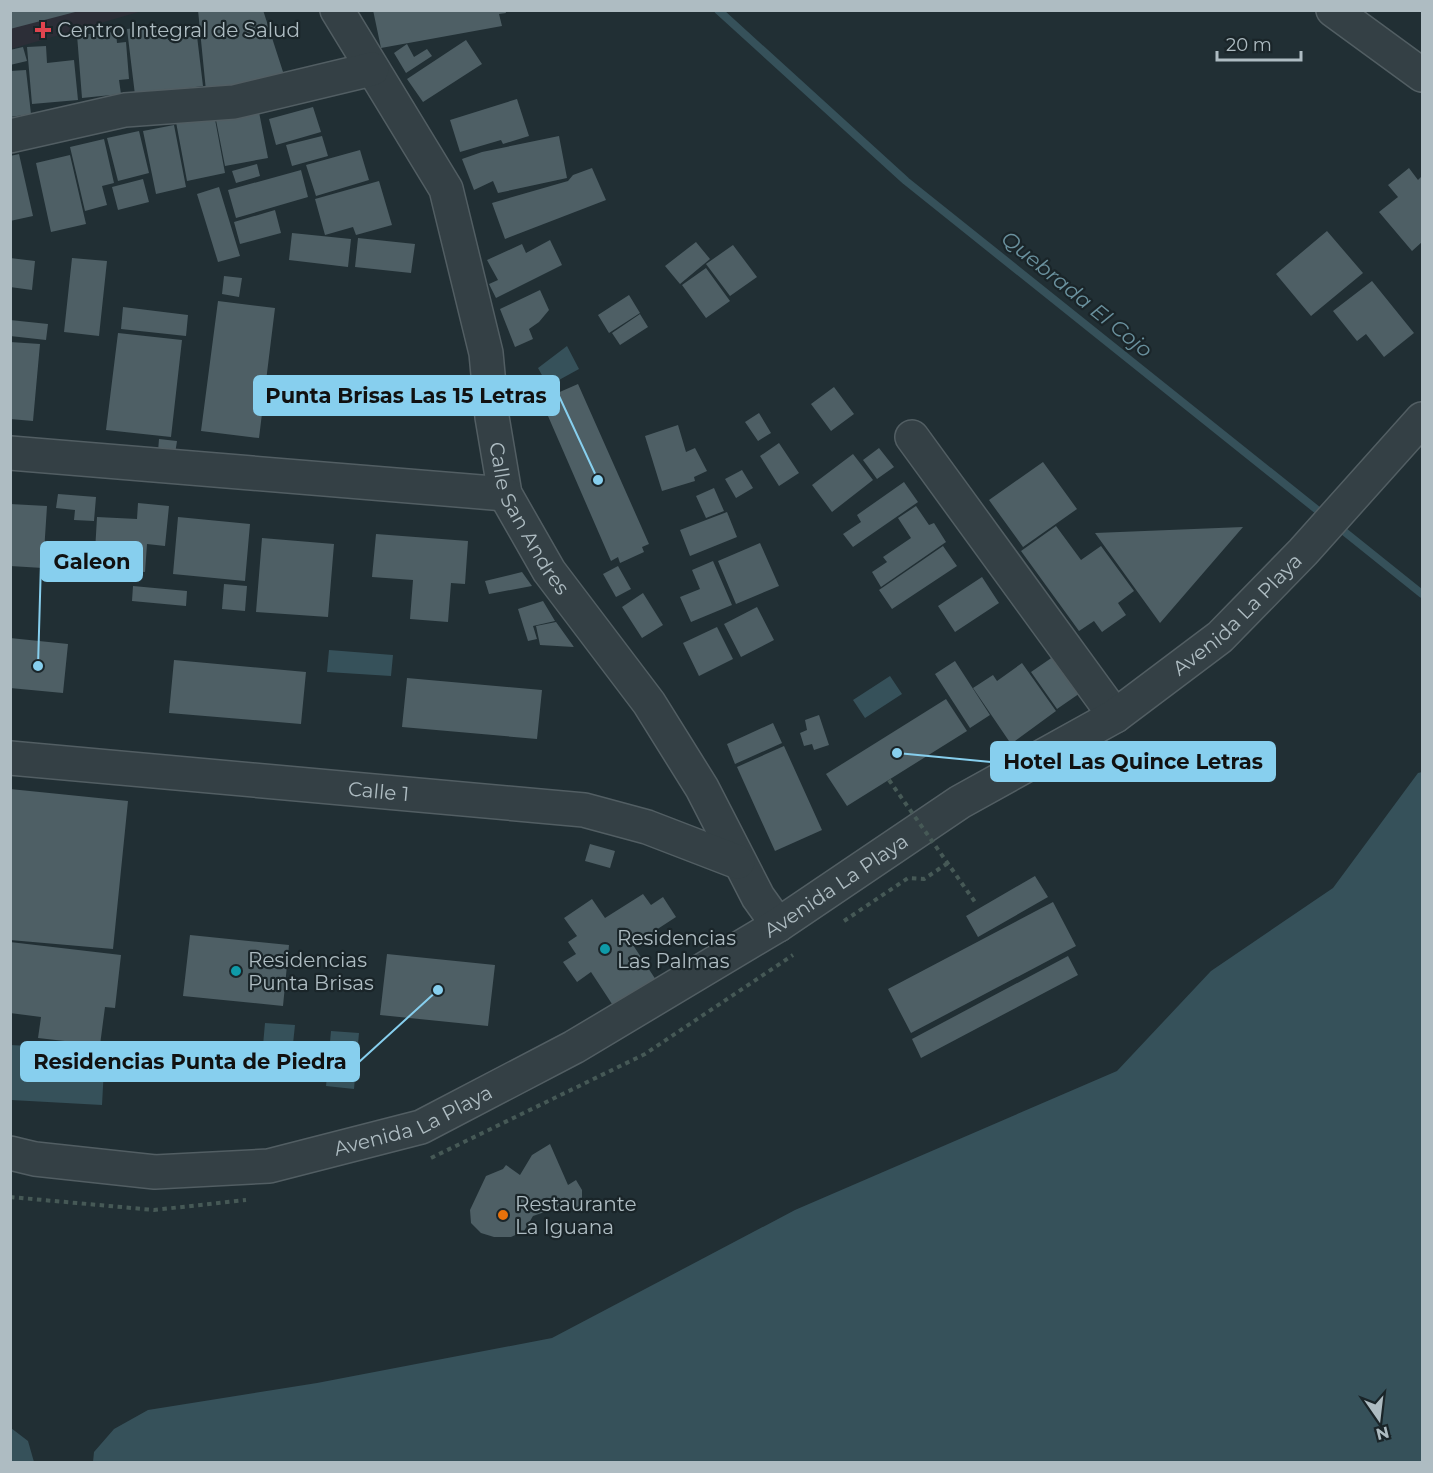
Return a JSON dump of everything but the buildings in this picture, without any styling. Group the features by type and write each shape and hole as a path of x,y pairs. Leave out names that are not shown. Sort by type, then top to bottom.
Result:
{"street":[{"name":"Calle San Andres","path":"337,10 446,189 486,353 492,417 505,494 549,571 649,703 702,788 758,897 778,924"},
{"path":"1333,10 1422,75"},
{"path":"10,136 125,111 234,102 372,69"},
{"name":"Avenida La Playa","path":"10,1153 34,1159 155,1172 269,1166 421,1127 574,1047 778,924 960,802 1115,716 1158,685 1228,628 1303,552 1422,419"},
{"path":"912,437 1115,716"},
{"path":"10,453 505,494"},
{"name":"Calle 1","path":"10,758 584,810 647,827 738,862"}],"path":[{"path":"889,780 975,902"},
{"path":"924,879 948,863"}],"shaded area":[{"name":"Centro Integral de Salud","path":"11,11 142,11 11,49"}],"water":[{"path":"567,346 579,369 548,386 538,368"},
{"path":"329,650 393,655 391,676 327,672"},
{"path":"890,676 902,694 865,718 853,700"},
{"path":"1422,772 1422,1462 93,1462 94,1452 114,1429 148,1410 317,1383 552,1338 795,1210 1117,1071 1211,971 1333,888 1418,773"},
{"path":"265,1023 295,1025 289,1082 260,1079"},
{"path":"331,1031 359,1033 354,1089 326,1086"},
{"path":"10,1045 105,1050 102,1105 11,1100"},
{"path":"11,1428 28,1441 34,1462 11,1462"}],"waterway":[{"name":"Quebrada El Cojo","path":"718,10 906,181 1326,517"},
{"name":"Quebrada El Cojo","path":"1336,525 1422,594"}],"place":[{"name":"Centro Integral de Salud","path":"43,30"},
{"name":"Punta Brisas Las 15 Letras","path":"598,480"},
{"name":"Galeon","path":"38,666"},
{"name":"Hotel Las Quince Letras","path":"897,753"},
{"name":"Residencias Las Palmas","path":"605,949"},
{"name":"Residencias Punta Brisas","path":"236,971"},
{"name":"Residencias Punta de Piedra","path":"438,990"},
{"name":"Restaurante La Iguana","path":"503,1215"}]}
